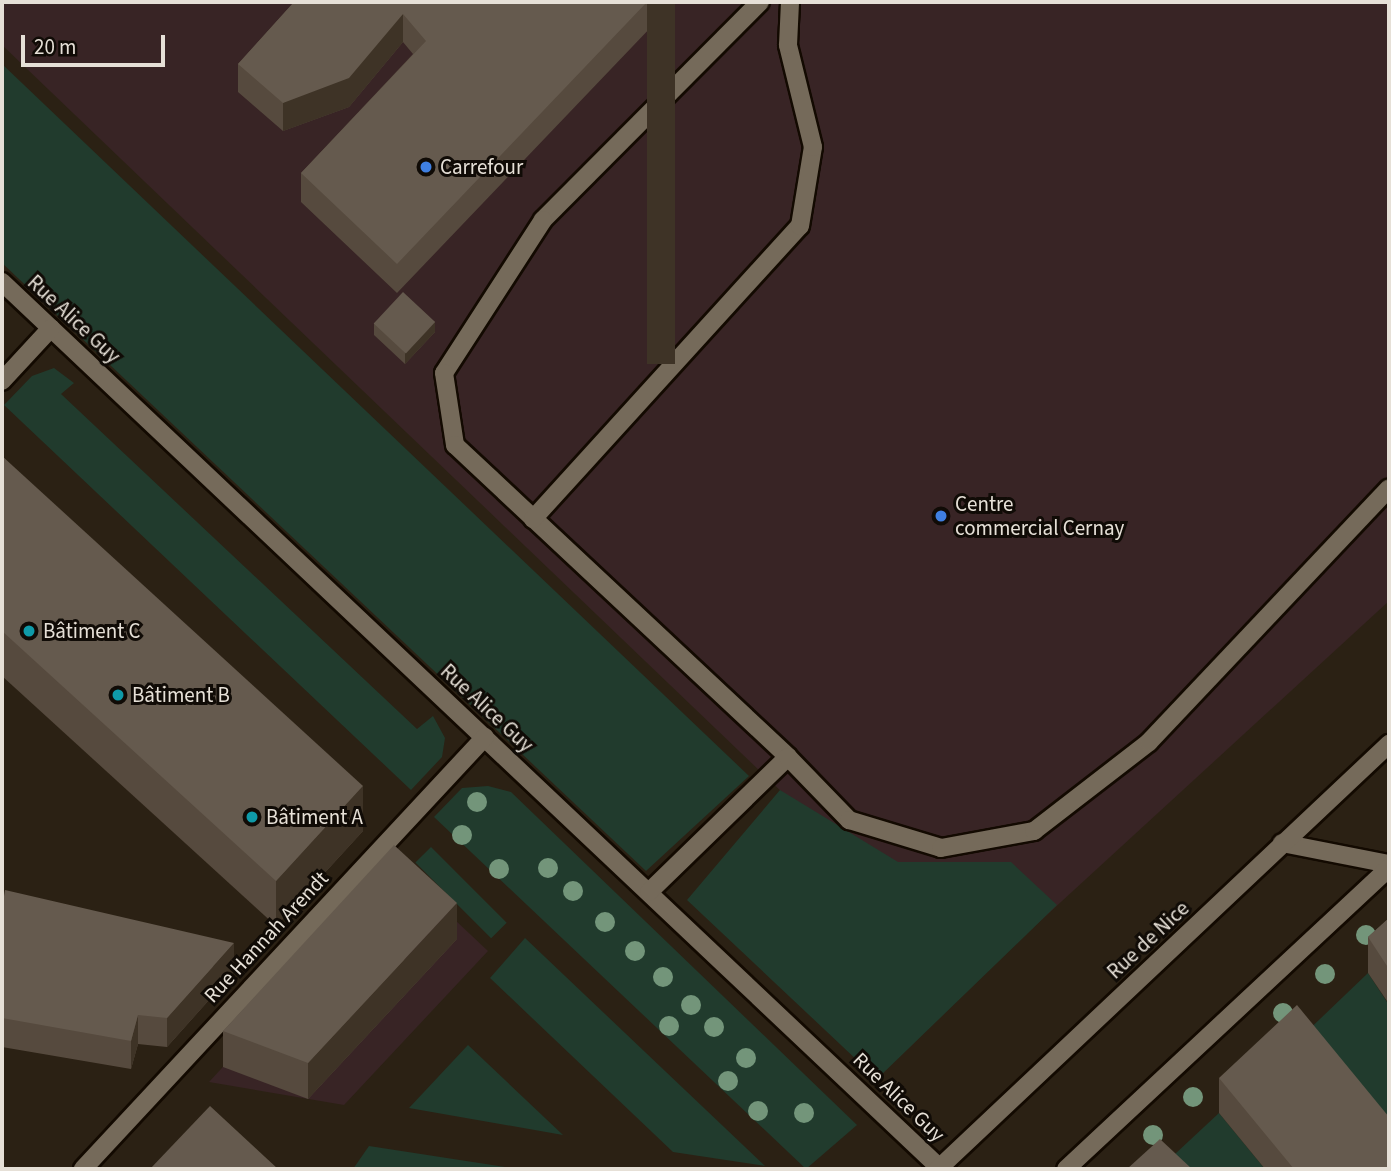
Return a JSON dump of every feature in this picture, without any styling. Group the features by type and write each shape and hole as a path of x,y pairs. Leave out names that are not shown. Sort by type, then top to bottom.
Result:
{"street":[{"path":"760,2 543,220 444,373 455,445 788,757 849,820 940,848 1034,831 1149,742 1389,488"},
{"path":"533,519 800,226 813,147 788,45 790,2"},
{"name":"Rue Alice Guy","path":"2,282 939,1168"},
{"path":"2,381 51,328"},
{"name":"Rue Hannah Arendt","path":"82,1169 485,737"},
{"name":"Rue de Nice","path":"939,1168 1389,744"},
{"path":"649,892 788,757"},
{"path":"1282,843 1389,866"},
{"path":"1066,1169 1138,1106 1389,866"}],"shaded area":[{"name":"Centre commercial Cernay","path":"2,2 1389,2 1389,601 977,979 2,45"},
{"path":"403,871 488,951 344,1105 209,1082"}],"green space":[{"path":"2,64 749,776 646,871 2,263"},
{"path":"54,368 74,383 61,394 417,729 433,716 445,738 442,757 411,790 4,405 32,376"},
{"path":"488,786 511,792 857,1125 806,1169 434,817 462,788"},
{"path":"780,790 898,862 1011,862 1057,905 877,1079 687,900"},
{"path":"431,847 507,923 491,938 415,863"},
{"path":"525,938 765,1166 673,1152 490,978"},
{"path":"1368,973 1389,1005 1389,1153 1297,1041"},
{"path":"468,1045 563,1135 409,1108"},
{"path":"1219,1113 1265,1169 1160,1168"},
{"path":"369,1146 518,1169 353,1169"}],"building":[{"name":"Carrefour","path":"294,2 647,2 397,264 301,173 426,41 403,14 349,78 283,103 238,64"},
{"path":"403,292 435,322 406,353 374,323"},
{"path":"2,456 363,786 276,881 2,631"},
{"path":"394,845 457,903 308,1063 223,1031"},
{"path":"5,890 234,943 167,1018 138,1015 131,1041 2,1018 2,908"},
{"path":"1389,918 1389,969 1368,937"},
{"path":"1297,1005 1389,1117 1389,1169 1294,1169 1219,1078"},
{"path":"210,1106 278,1169 150,1169"},
{"path":"1160,1139 1192,1169 1127,1169"}],"place":[{"name":"Carrefour","path":"426,167"},
{"name":"Centre commercial Cernay","path":"941,516"},
{"name":"Bâtiment C","path":"29,631"},
{"name":"Bâtiment B","path":"118,695"},
{"name":"Bâtiment A","path":"252,817"}]}
